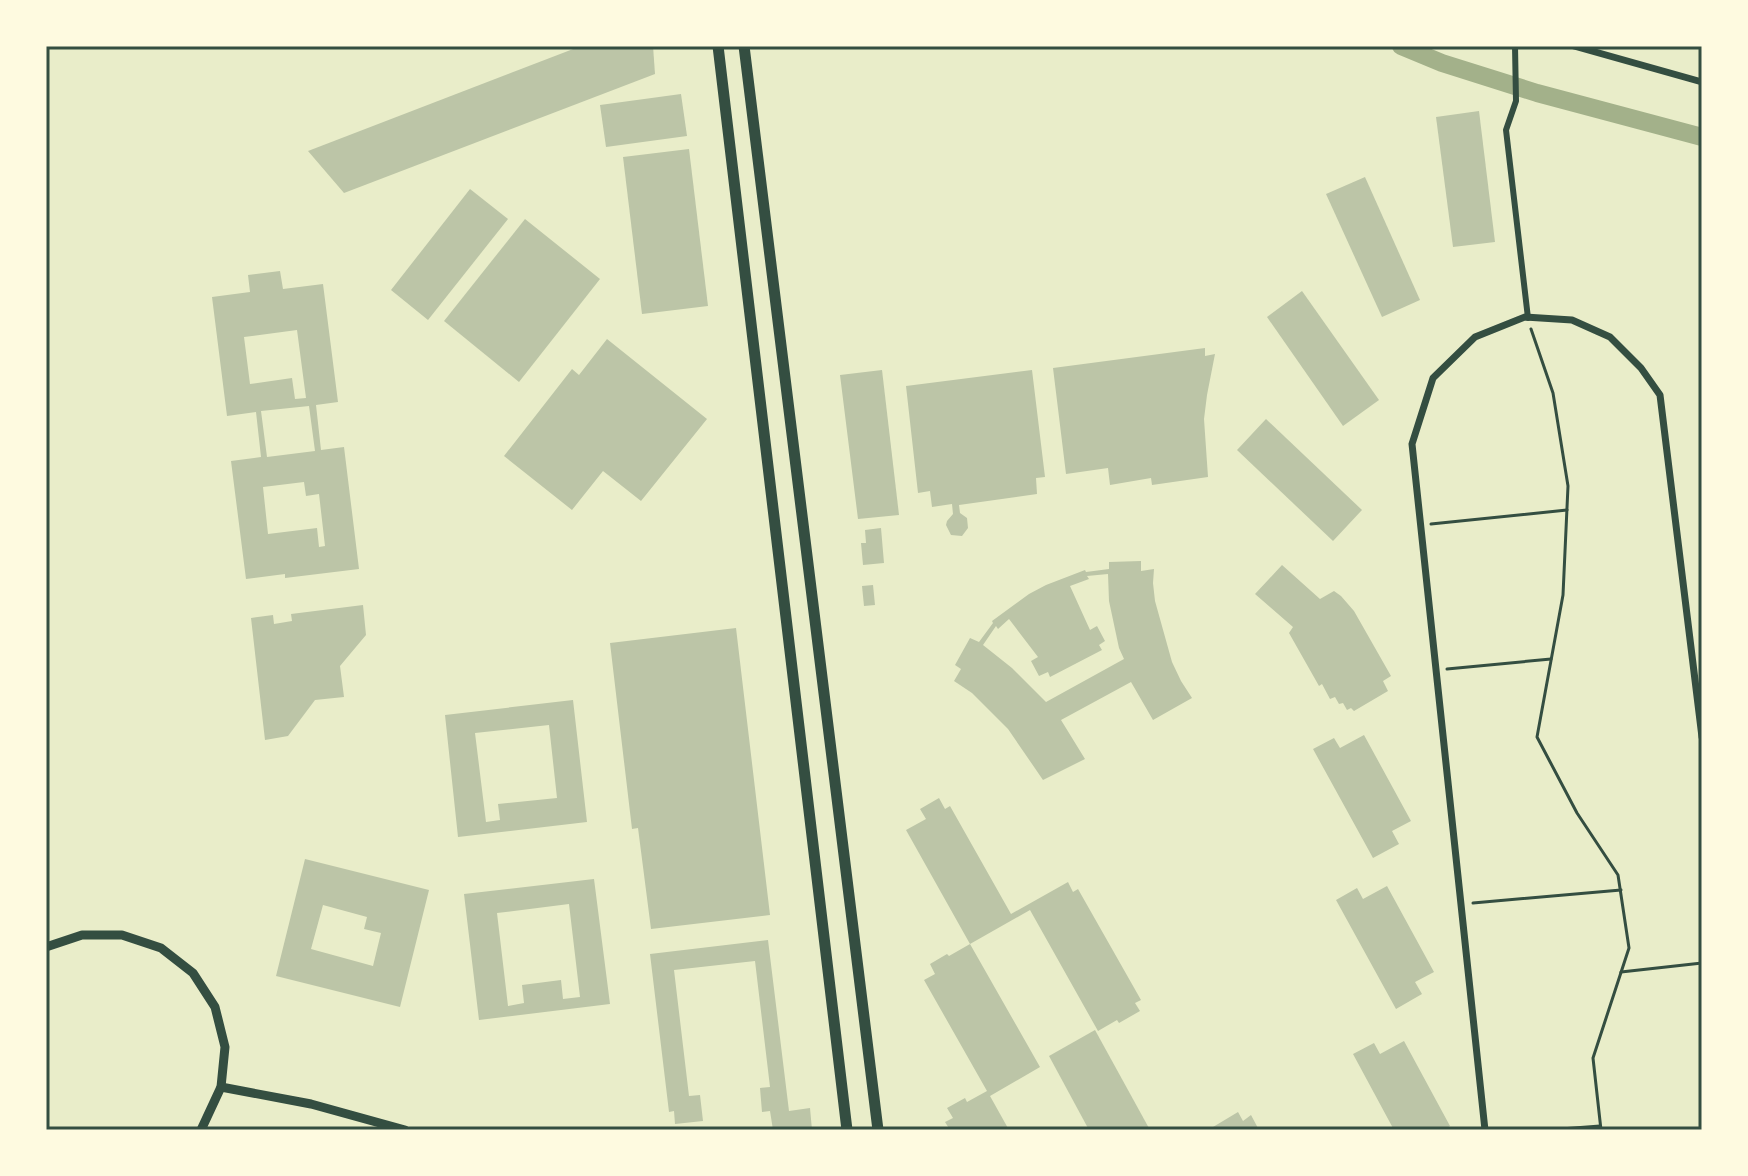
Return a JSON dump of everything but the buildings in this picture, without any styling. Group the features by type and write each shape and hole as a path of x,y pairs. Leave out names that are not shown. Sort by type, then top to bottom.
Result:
{"main road":[{"path":"718,46 847,1130"},
{"path":"744,46 878,1130"}],"street":[{"path":"1515,46 1516,101 1506,130 1528,318"},
{"path":"1574,46 1702,82"},
{"path":"1485,1130 1412,444 1433,378 1475,337 1525,317 1572,320 1610,337 1641,368 1660,395 1702,737"},
{"path":"46,947 82,935 122,935 161,948 193,973 215,1007 225,1047 221,1087 201,1130"},
{"path":"221,1087 311,1104 405,1130"}],"path":[{"path":"1528,318 1553,393 1568,486 1563,595 1537,737 1577,813 1618,875 1629,948 1593,1058 1600,1128 1548,1130"},
{"path":"1421,525 1567,510"},
{"path":"1436,670 1551,659"},
{"path":"1461,904 1621,890"},
{"path":"1621,972 1702,963"}],"waterway":[{"path":"1401,46 1442,63 1537,93 1702,137"}]}
